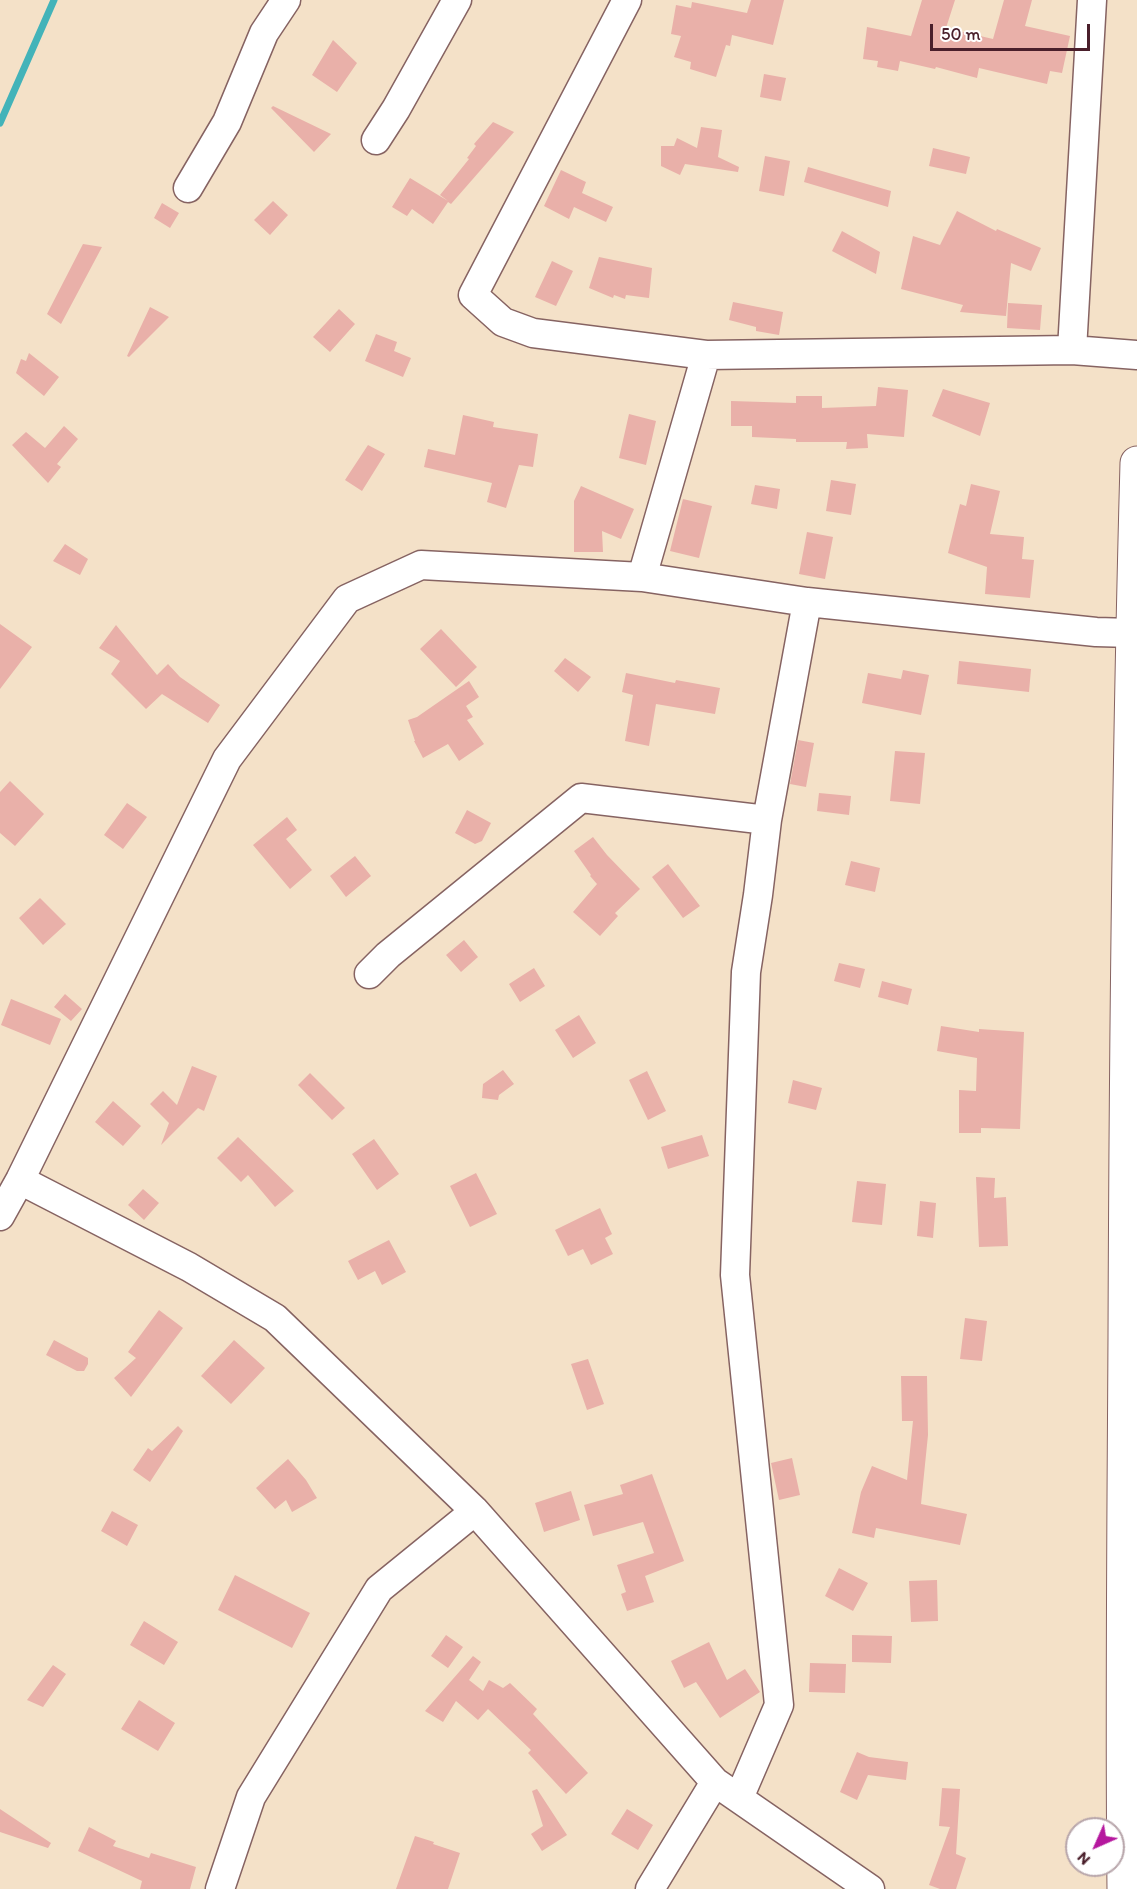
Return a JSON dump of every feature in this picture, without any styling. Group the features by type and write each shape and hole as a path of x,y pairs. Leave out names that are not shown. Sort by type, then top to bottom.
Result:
{"main road":[{"path":"1124,1889 1130,1692 1125,1151 1133,922 1128,895 1137,463"}],"street":[{"path":"188,188 226,122 264,33 286,0"},
{"path":"376,140 456,0"},
{"path":"627,0 473,295 503,322 533,333 706,355 1072,350 1137,354"},
{"path":"1072,350 1092,0"},
{"path":"642,577 706,355"},
{"path":"0,1216 20,1180 227,759 347,599 421,565 642,577 807,602 1095,632 1132,633"},
{"path":"739,1798 779,1705 735,1275 746,972 767,820 807,602"},
{"path":"369,974 388,955 581,798 767,820"},
{"path":"20,1180 189,1267 275,1318 475,1511 715,1782 870,1889"},
{"path":"220,1889 251,1797 379,1589 475,1511"},
{"path":"650,1889 715,1782"}],"building":[{"path":"751,0 784,0 773,45 732,35 730,46 726,45 716,77 690,69 691,62 674,57 681,36 671,34 676,5 691,8 692,2 747,13"},
{"path":"922,0 955,0 946,28 993,39 1004,0 1032,0 1025,26 1070,36 1062,73 1050,71 1047,84 979,68 977,78 936,67 935,69 900,61 898,71 877,67 878,61 863,59 867,27 911,36"},
{"path":"333,40 357,63 337,92 312,75"},
{"path":"764,74 786,78 781,101 760,97"},
{"path":"273,106 331,134 314,152 271,108"},
{"path":"493,122 514,132 451,204 448,202 433,224 412,209 407,216 392,207 410,178 448,201 440,195 469,159 467,158 476,146 474,144"},
{"path":"701,127 722,130 718,157 739,167 738,172 685,164 680,175 661,166 661,146 674,146 677,138 697,148"},
{"path":"933,148 970,157 966,174 929,166"},
{"path":"765,156 790,161 784,196 759,191"},
{"path":"808,167 891,191 888,207 804,182"},
{"path":"561,170 586,182 582,193 613,207 606,222 574,207 569,219 544,206"},
{"path":"273,201 288,215 270,235 254,220"},
{"path":"162,203 179,213 170,228 154,218"},
{"path":"957,211 996,231 997,229 1041,248 1031,271 1011,263 1006,316 960,312 963,305 901,289 913,236 940,245"},
{"path":"842,231 880,252 876,274 832,251"},
{"path":"83,244 102,247 61,324 47,314"},
{"path":"599,257 652,268 649,298 626,295 625,299 614,295 613,298 589,288"},
{"path":"552,261 573,271 556,306 535,297"},
{"path":"733,302 783,312 779,335 756,331 756,327 729,320"},
{"path":"1008,303 1042,305 1040,330 1007,328"},
{"path":"150,307 169,317 129,357 127,356"},
{"path":"339,309 355,324 330,352 313,337"},
{"path":"376,334 397,342 394,351 411,358 403,377 365,361"},
{"path":"29,353 59,377 44,396 16,373 21,359 26,361"},
{"path":"878,387 908,390 904,437 867,434 868,448 846,449 847,442 796,442 796,439 752,437 752,426 731,426 731,401 796,403 796,396 822,396 822,408 876,406"},
{"path":"943,389 990,403 980,436 932,416"},
{"path":"629,414 656,421 646,465 619,458"},
{"path":"463,415 494,422 493,427 538,434 533,467 519,465 506,508 487,502 492,483 424,467 428,449 455,455"},
{"path":"64,426 78,439 57,464 61,467 48,483 12,445 26,432 45,448"},
{"path":"368,445 385,454 362,491 345,480"},
{"path":"831,480 856,484 851,515 826,511"},
{"path":"971,484 1000,491 990,534 1024,537 1022,559 1034,560 1030,598 985,594 987,567 948,553 960,504 966,506"},
{"path":"755,485 780,489 777,509 751,504"},
{"path":"581,486 634,509 621,539 602,531 603,552 574,552 574,501"},
{"path":"683,499 712,506 699,558 670,551"},
{"path":"807,532 833,537 825,579 799,574"},
{"path":"65,544 88,559 80,575 53,561"},
{"path":"0,624 32,647 0,689"},
{"path":"116,625 157,675 168,664 180,677 220,705 208,723 162,694 146,709 111,674 120,661 99,648"},
{"path":"441,629 477,667 456,687 420,649"},
{"path":"565,658 591,677 578,692 554,671"},
{"path":"959,661 1031,669 1029,692 957,684"},
{"path":"903,670 929,675 921,715 862,703 868,673 901,679"},
{"path":"626,673 675,683 676,680 720,688 715,714 656,704 649,746 625,741 633,695 622,692"},
{"path":"469,681 479,697 466,706 473,717 467,720 484,744 459,761 448,744 423,758 414,741 408,720 417,717"},
{"path":"798,740 814,743 806,787 790,784"},
{"path":"895,751 925,753 920,804 890,801"},
{"path":"10,781 44,814 15,846 0,833 0,792"},
{"path":"819,793 851,796 849,815 817,811"},
{"path":"127,803 147,817 123,849 104,835"},
{"path":"467,810 491,823 482,841 475,844 455,833"},
{"path":"287,817 297,830 286,839 312,870 290,889 253,845"},
{"path":"593,837 640,889 615,913 618,916 600,936 573,912 597,884 574,851"},
{"path":"355,856 371,876 346,897 330,876"},
{"path":"851,861 880,868 875,892 845,885"},
{"path":"668,864 700,906 683,918 652,877"},
{"path":"40,898 66,924 43,945 19,918"},
{"path":"464,940 478,957 461,972 446,955"},
{"path":"839,963 865,969 860,988 834,981"},
{"path":"534,968 545,986 520,1002 509,984"},
{"path":"882,981 912,989 908,1005 878,997"},
{"path":"65,994 82,1009 71,1021 54,1007"},
{"path":"11,999 61,1019 50,1045 1,1025"},
{"path":"579,1015 596,1043 573,1058 555,1030"},
{"path":"941,1026 979,1032 979,1029 1024,1032 1020,1129 981,1128 981,1133 959,1133 959,1090 976,1091 977,1058 937,1051"},
{"path":"192,1066 217,1076 204,1111 198,1108 161,1145 169,1123 150,1104 163,1091 177,1105"},
{"path":"503,1070 514,1084 499,1095 498,1100 482,1098 483,1084"},
{"path":"647,1071 666,1111 648,1120 629,1080"},
{"path":"310,1073 345,1108 332,1120 298,1085"},
{"path":"793,1080 822,1088 816,1110 788,1103"},
{"path":"113,1101 141,1126 123,1146 95,1122"},
{"path":"702,1135 709,1156 668,1169 661,1147"},
{"path":"238,1137 294,1191 275,1207 248,1175 241,1182 217,1158"},
{"path":"374,1139 399,1174 377,1190 352,1154"},
{"path":"476,1173 497,1214 470,1227 450,1186"},
{"path":"976,1177 995,1178 994,1198 1006,1197 1008,1246 979,1247"},
{"path":"857,1181 886,1184 882,1225 852,1222"},
{"path":"143,1189 159,1203 144,1220 128,1205"},
{"path":"920,1201 936,1203 933,1238 917,1236"},
{"path":"600,1208 612,1234 605,1238 613,1254 591,1265 583,1249 568,1256 555,1230"},
{"path":"389,1240 406,1272 382,1285 375,1271 358,1280 348,1261"},
{"path":"159,1310 183,1328 131,1397 114,1378 136,1358 128,1352"},
{"path":"965,1318 987,1321 982,1361 960,1359"},
{"path":"54,1340 88,1358 84,1371 77,1371 46,1355"},
{"path":"234,1340 265,1368 231,1404 201,1376"},
{"path":"588,1359 604,1404 587,1410 571,1364"},
{"path":"901,1376 927,1376 928,1435 921,1504 967,1514 960,1545 876,1528 874,1538 852,1533 861,1492 872,1466 907,1480 913,1421 902,1421"},
{"path":"178,1426 183,1431 150,1482 133,1470 148,1448 152,1451"},
{"path":"792,1458 800,1495 779,1500 771,1463"},
{"path":"288,1459 306,1480 317,1498 292,1512 286,1500 275,1509 256,1488"},
{"path":"652,1474 684,1561 645,1576 654,1602 627,1611 621,1594 626,1592 617,1565 654,1553 643,1522 593,1536 584,1505 623,1494 620,1485"},
{"path":"571,1491 580,1520 544,1532 535,1503"},
{"path":"112,1511 138,1525 127,1546 101,1531"},
{"path":"839,1568 868,1583 853,1611 825,1596"},
{"path":"235,1575 310,1613 292,1648 218,1610"},
{"path":"937,1580 938,1621 911,1622 909,1581"},
{"path":"144,1621 178,1642 164,1665 130,1645"},
{"path":"446,1635 463,1647 448,1668 431,1656"},
{"path":"852,1635 892,1636 891,1663 852,1662"},
{"path":"709,1642 727,1680 745,1669 760,1692 720,1718 696,1682 684,1688 671,1661"},
{"path":"473,1656 481,1662 469,1680 483,1691 489,1680 503,1688 510,1683 537,1709 533,1714 588,1773 566,1794 528,1753 531,1750 488,1709 478,1720 456,1701 443,1722 425,1711"},
{"path":"810,1663 846,1664 845,1693 809,1692"},
{"path":"53,1665 66,1674 43,1707 27,1700"},
{"path":"139,1700 175,1723 158,1751 121,1729"},
{"path":"857,1752 869,1757 908,1762 906,1780 868,1775 857,1800 840,1792"},
{"path":"942,1788 960,1789 956,1854 966,1858 956,1889 940,1889 929,1885 950,1827 939,1826"},
{"path":"537,1789 567,1835 542,1851 531,1834 543,1826 532,1791"},
{"path":"0,1809 51,1843 48,1848 0,1832"},
{"path":"627,1809 653,1825 638,1850 611,1834"},
{"path":"89,1827 116,1841 113,1846 149,1858 151,1853 196,1867 190,1889 140,1889 142,1881 78,1851"},
{"path":"415,1836 460,1853 448,1889 396,1889"}],"waterway":[{"path":"0,123 54,0"}]}
